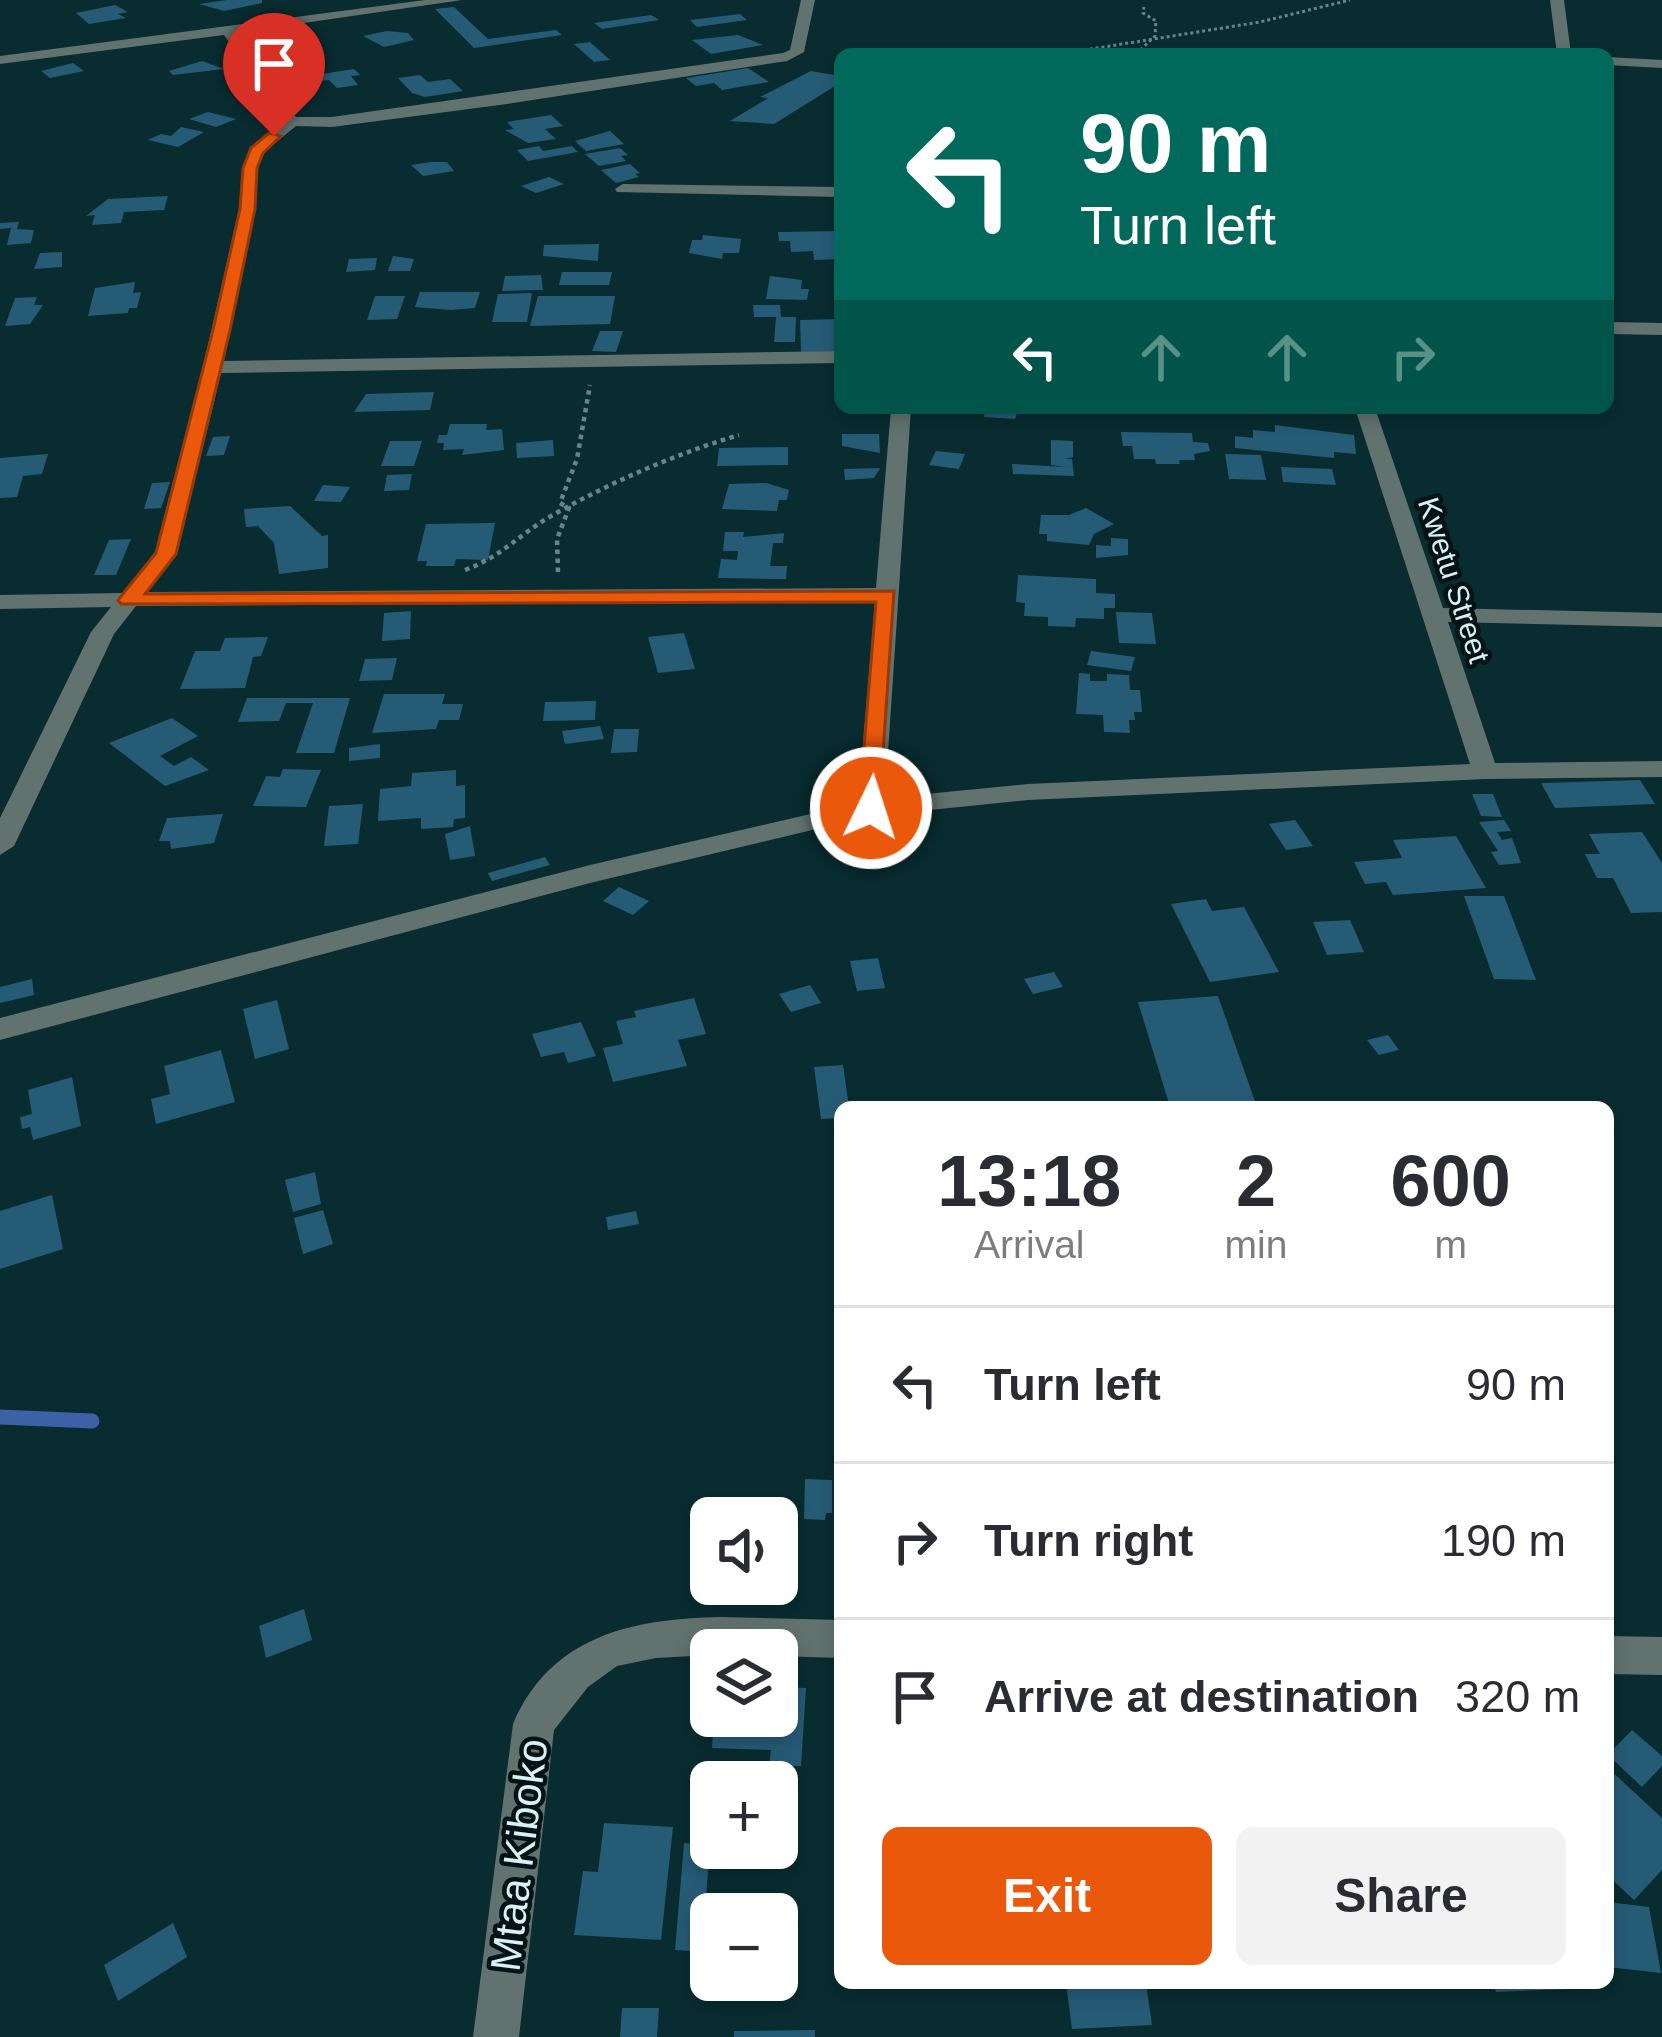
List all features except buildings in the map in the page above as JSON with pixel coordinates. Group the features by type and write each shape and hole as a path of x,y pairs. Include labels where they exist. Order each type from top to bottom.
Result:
{"street":[{"path":"0,61 455,0"},
{"path":"0,846 103,632 166,554 213,367 256,151 292,121 332,122 507,100 788,57 797,52 808,0"},
{"path":"1557,0 1563,48"},
{"path":"228,31 292,121"},
{"path":"1614,61 1662,64"},
{"path":"622,189 834,192"},
{"path":"1614,328 1662,329"},
{"path":"213,367 834,357"},
{"path":"871,808 901,414"},
{"name":"Kwetu Street","path":"1367,414 1485,771"},
{"path":"0,602 886,595"},
{"path":"1434,615 1662,620"},
{"path":"0,1029 567,880 871,808 1028,792 1485,771 1662,769"},
{"name":"Mtaa Kiboko","path":"496,2037 534,1724 562,1682 608,1650 694,1636 834,1639"},
{"path":"1614,1655 1662,1656"}],"path":[{"path":"1092,48 1260,22 1350,0"},
{"path":"1142,48 1155,36 1156,22 1143,14 1144,7"},
{"path":"568,508 560,503 577,459 596,361"},
{"path":"456,572 499,557 530,529 678,454 739,435"},
{"path":"548,595 559,584 553,558 568,508"}],"waterway":[{"path":"0,1417 92,1421"}],"route":[{"path":"274,136 256,151 250,168 248,209 166,554 129,600 886,595 871,808"}]}
